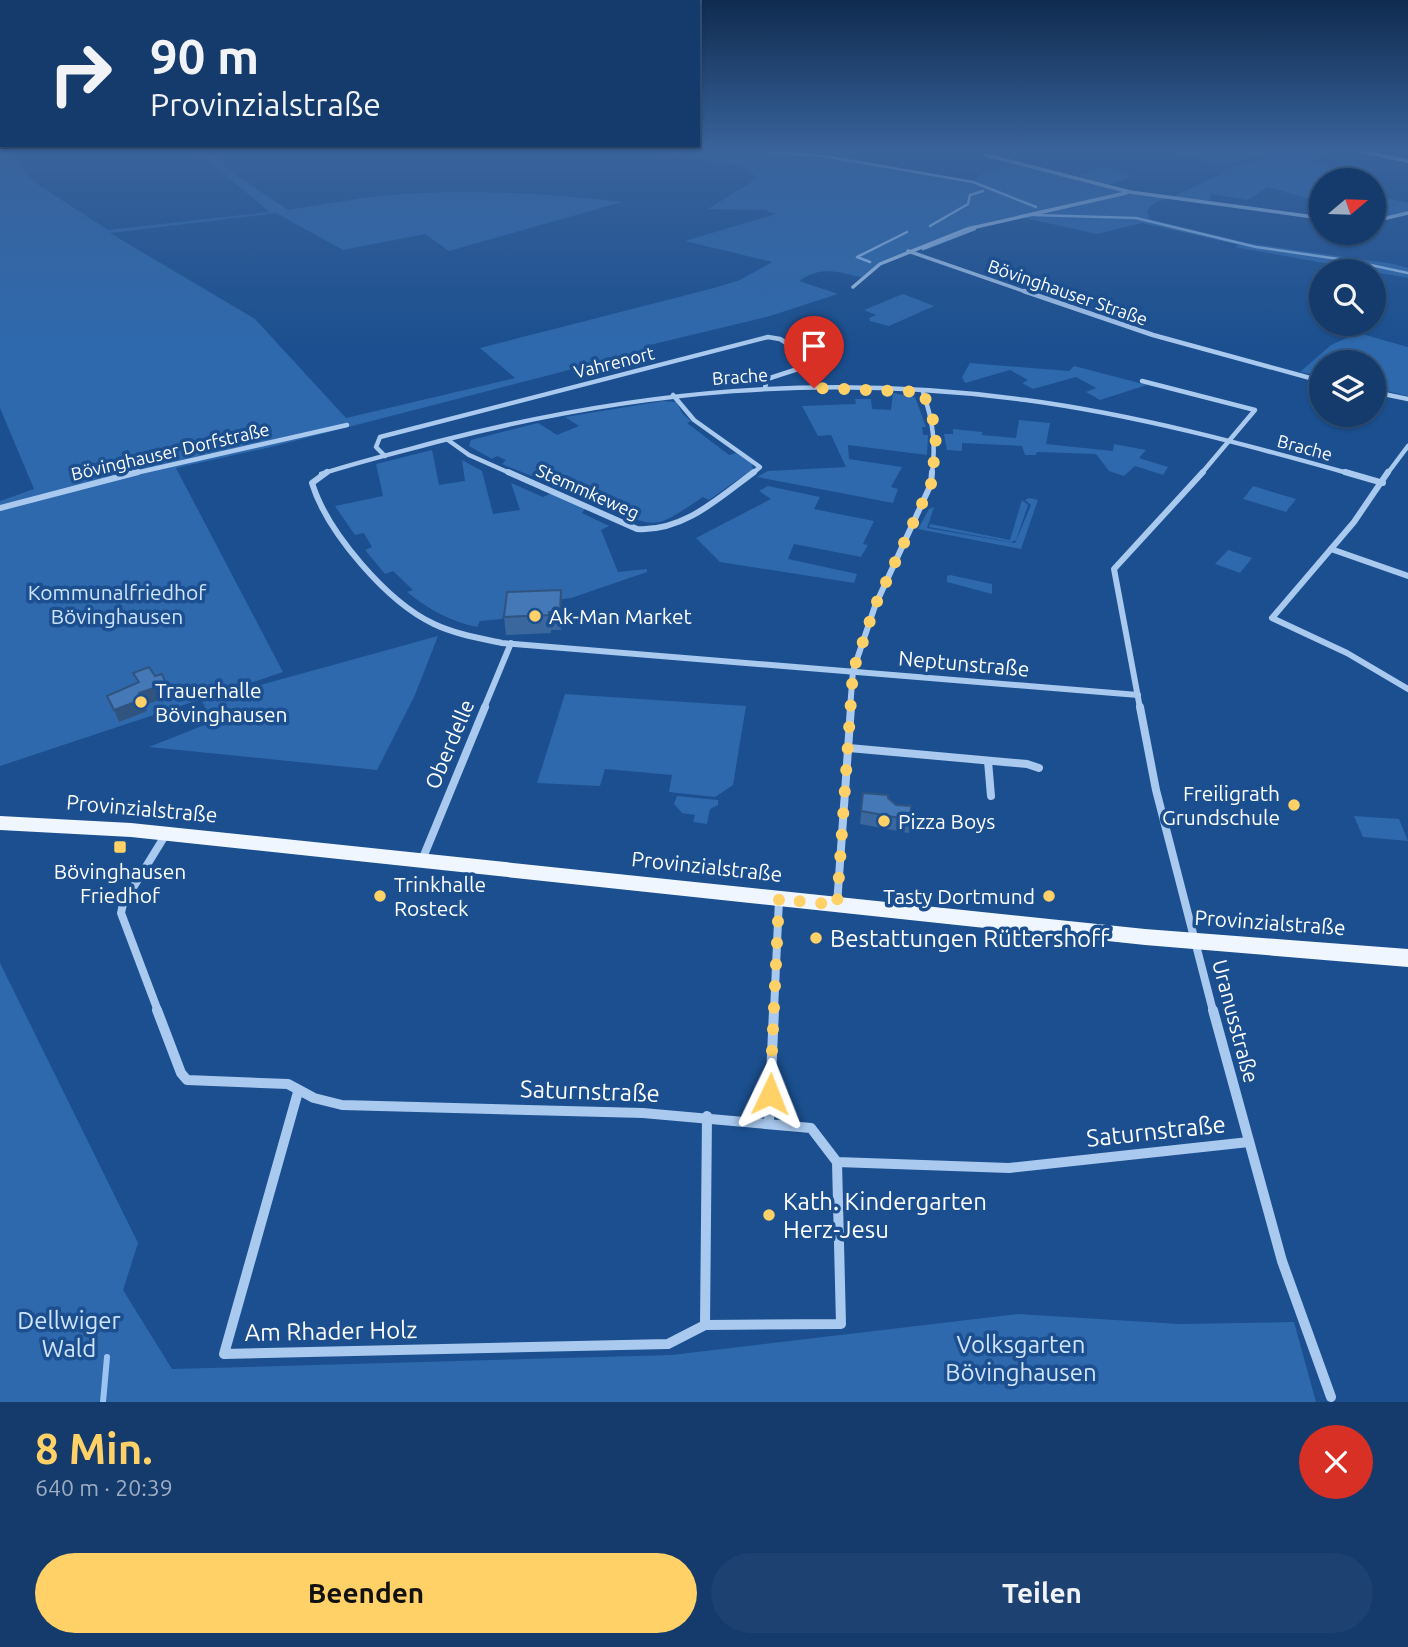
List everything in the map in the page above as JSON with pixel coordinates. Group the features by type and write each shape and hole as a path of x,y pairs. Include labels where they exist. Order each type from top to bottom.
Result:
{"main road":[{"name":"Provinzialstraße","path":"0,822 79,825 837,905 1408,958"}],"street":[{"path":"853,287 880,264 908,251 984,223 1015,216"},
{"name":"Bövinghauser Straße","path":"908,251 1153,335 1309,378"},
{"name":"Vahrenort","path":"385,456 376,447 380,437 768,337 780,339 814,362 772,376 767,379 765,388"},
{"path":"1142,381 1174,387 1255,410 1229,442"},
{"name":"Brache","path":"312,483 321,474 385,456 575,410 673,395 765,388 839,387 923,392 1073,408 1139,420 1383,483"},
{"path":"837,905 853,671 875,606 931,484 936,444 933,420 923,392"},
{"path":"1386,394 1408,399"},
{"name":"Stemmkeweg","path":"448,440 470,455 637,529 649,531 688,519 760,467 694,420 673,395"},
{"name":"Bövinghauser Dorfstraße","path":"0,508 86,484 347,425"},
{"name":"Uranusstraße","path":"1229,442 1114,569 1156,790 1194,940 1282,1261 1331,1397"},
{"path":"1408,446 1386,472 1383,483 1331,549 1297,584 1272,618 1347,653 1408,689"},
{"name":"Neptunstraße","path":"312,483 313,492 338,531 371,574 417,614 459,634 511,643 1138,695"},
{"path":"1331,549 1408,576"},
{"name":"Oberdelle","path":"422,860 511,643"},
{"path":"849,748 1027,764 1039,768"},
{"path":"988,761 991,796"},
{"name":"Saturnstraße","path":"166,834 123,904 121,913 181,1073 187,1080 194,1082 288,1084 298,1092 329,1104 363,1107 707,1116 769,1122 811,1128 837,1162 1009,1168 1249,1142"},
{"path":"769,1122 779,899"},
{"name":"Am Rhader Holz","path":"298,1092 224,1354 668,1344 705,1325 842,1324 837,1162"},
{"path":"705,1325 707,1116"}],"green space":[{"name":"Kommunalfriedhof Bövinghausen","path":"0,216 87,216 108,230 248,216 110,233 255,319 346,418 515,378 480,348 714,288 740,280 772,262 685,241 768,216 1014,216 983,223 880,264 864,278 830,271 807,276 799,281 838,294 770,316 650,345 650,349 271,447 176,468 283,672 0,766 0,501 34,489 0,408"},
{"path":"282,216 571,216 449,251 425,234 343,250"},
{"path":"1018,216 1148,216 1149,219 1248,243 1359,259 1309,260 1235,247 1239,245 1142,223 1097,234"},
{"path":"1386,263 1408,268 1408,278 1386,274"},
{"path":"903,294 934,306 889,326 870,321 869,318 876,315 864,310"},
{"path":"1351,336 1369,336 1408,347 1408,396 1386,391 1386,350 1325,350"},
{"path":"970,363 1069,371 1074,366 1147,385 1100,400 1086,392 1096,388 1076,377 1033,389 1022,383 1028,380 1010,370 965,383 962,377"},
{"path":"1309,364 1309,374 1300,372"},
{"path":"893,393 915,397 926,427 922,427 923,435 928,435 927,455 848,445 849,459 902,467 891,487 898,489 893,503 757,477 768,471 846,467 831,435 818,436 802,406 856,404 855,399 871,399 872,409 891,410"},
{"path":"663,401 676,402 691,421 687,423 729,455 736,453 752,463 753,469 709,500 703,497 663,521 654,523 634,519 602,505 606,498 587,493 582,496 502,464 506,460 497,456 492,459 469,446 471,440 538,423 557,435 579,426 565,417"},
{"path":"1019,420 1050,423 1046,444 1113,451 1114,444 1146,450 1139,458 1168,467 1163,475 1135,466 1124,476 1109,471 1096,454 1037,452 1036,455 1025,455 1022,446 962,443 962,451 947,450 944,434 953,434 953,429 1016,438"},
{"path":"432,450 439,485 465,481 462,460 482,471 493,514 520,510 511,483 543,497 552,493 586,507 582,513 609,526 601,530 618,572 647,569 647,572 571,598 506,606 502,619 480,621 477,627 457,622 432,609 407,592 413,590 393,571 385,574 365,550 372,547 364,533 355,535 335,506 383,496 376,464"},
{"path":"768,486 820,497 814,509 874,521 863,544 868,545 861,557 794,544 788,559 857,574 854,583 720,562 696,538 771,499 759,491"},
{"path":"1253,486 1296,499 1286,512 1243,499"},
{"path":"1022,500 1028,505 1016,540 1011,542 929,527 930,524 1010,540"},
{"path":"1025,500 1038,500 1021,549 918,529 929,509 934,507 927,528 1015,543 1031,505"},
{"path":"1228,550 1252,558 1240,573 1215,564"},
{"path":"947,576 992,584 992,594 947,582"},
{"path":"438,636 415,695 377,770 149,747 212,722 202,701"},
{"path":"565,694 746,706 733,785 715,797 669,792 672,775 605,769 600,786 537,783"},
{"path":"677,796 718,800 718,805 710,809 707,824 693,822 695,815 682,813 674,804"},
{"path":"1354,816 1399,819 1408,841 1363,837"},
{"name":"Dellwiger Wald","path":"0,963 138,1243 123,1290 172,1369 672,1355 1018,1314 1180,1324 1294,1322 1316,1402 0,1402"}],"building":[{"path":"561,590 560,612 504,617 507,592"},
{"path":"149,667 155,676 162,674 166,684 139,693 143,699 114,710 107,696 139,682 133,673"},
{"path":"863,793 888,795 896,805 911,806 911,820 861,811"}],"waterway":[{"path":"930,226 947,216"},
{"path":"1083,216 1136,218 1256,247 1352,261 1408,273"},
{"path":"923,249 975,229"},
{"path":"870,262 857,257 907,232"},
{"path":"103,1402 107,1357"}],"place":[{"name":"Ak-Man Market","path":"535,616"},
{"name":"Trauerhalle Bövinghausen","path":"141,702"},
{"name":"Freiligrath Grundschule","path":"1294,805"},
{"name":"Pizza Boys","path":"884,821"},
{"name":"Bövinghausen Friedhof","path":"120,847"},
{"name":"Trinkhalle Rosteck","path":"380,896"},
{"name":"Tasty Dortmund","path":"1049,896"},
{"name":"Bestattungen Rüttershoff","path":"816,938"},
{"name":"Kath. Kindergarten Herz-Jesu","path":"769,1215"}],"route":[{"path":"770,1094 779,899 837,905 853,671 875,606 931,484 936,458 933,420 923,392 814,388"}],"park label":[{"name":"Volksgarten Bövinghausen","path":"1021,1358"}]}
